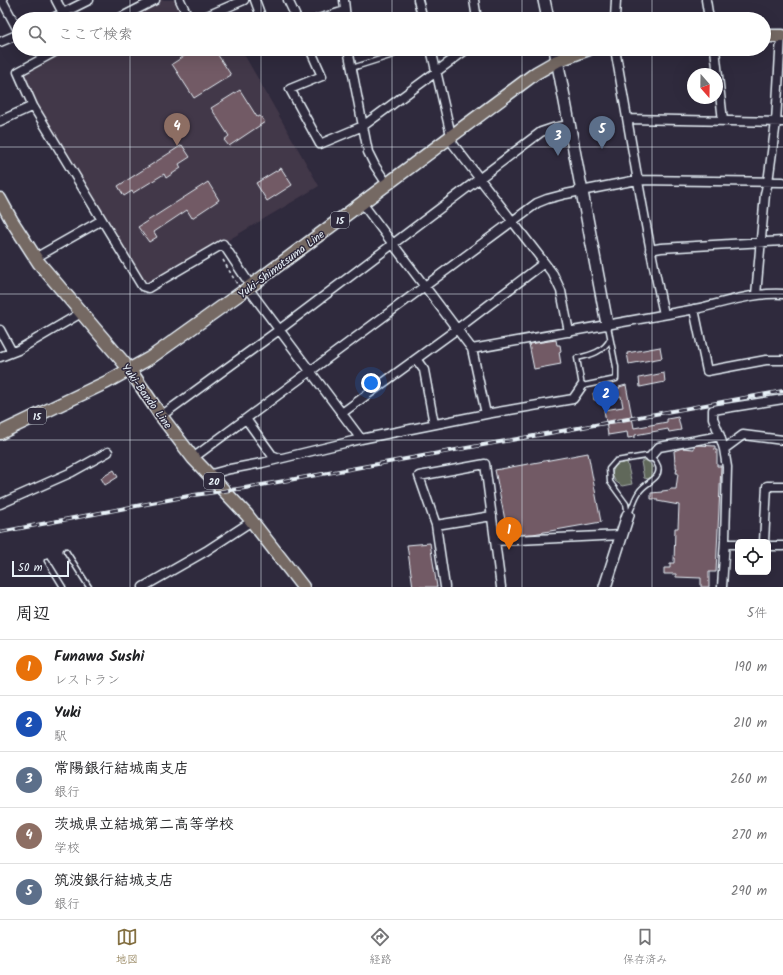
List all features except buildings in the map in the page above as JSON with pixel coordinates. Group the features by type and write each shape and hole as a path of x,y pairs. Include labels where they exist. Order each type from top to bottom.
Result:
{"main road":[{"path":"771,36 782,36"},
{"name":"Yuki-Shimotsuma Line","path":"0,433 130,370 150,358 362,203 536,73 555,56"},
{"name":"Yuki-Bando Line","path":"0,199 35,258 130,370 161,416 193,458 252,521 303,587"}],"street":[{"path":"2,0 12,19"},
{"path":"56,0 63,12"},
{"path":"71,12 89,0"},
{"path":"132,12 155,0"},
{"path":"180,0 186,12"},
{"path":"214,12 233,2 244,0"},
{"path":"255,0 259,12"},
{"path":"288,0 294,12"},
{"path":"344,0 345,12"},
{"path":"418,0 421,12"},
{"path":"474,0 476,12"},
{"path":"544,0 547,12"},
{"path":"615,12 616,0"},
{"path":"706,0 708,12"},
{"path":"0,42 12,36"},
{"path":"756,295 765,194 779,122 782,36"},
{"path":"47,56 18,72 33,106 142,286 148,288 223,244 246,289 279,330 361,439"},
{"path":"313,56 322,76 290,89 320,144 363,126 458,56"},
{"path":"349,56 368,152 387,184"},
{"path":"433,56 453,144 553,274 561,291 569,332"},
{"path":"556,56 581,191 608,324"},
{"path":"616,56 637,180 664,314"},
{"path":"716,56 723,121"},
{"path":"0,121 33,106"},
{"path":"628,119 779,122"},
{"path":"161,416 279,330 541,132 569,125"},
{"path":"193,458 425,287 512,220 537,203 547,199 581,191 637,180 783,182"},
{"path":"362,203 472,349 486,414"},
{"path":"35,258 102,220"},
{"path":"650,250 661,248 783,241"},
{"path":"342,413 457,330 544,263"},
{"path":"472,349 694,309 756,295 772,293 783,294"},
{"path":"694,309 707,371 766,360 783,360"},
{"path":"0,357 12,352 81,313"},
{"path":"0,330 12,352"},
{"path":"416,359 424,370 434,424"},
{"path":"208,475 361,439 486,414 573,399 582,386"},
{"path":"722,587 725,544 727,467 724,449 713,418 713,410 783,399"},
{"path":"246,419 272,456 279,458"},
{"path":"724,449 744,435 783,440"},
{"path":"650,457 659,447 720,436"},
{"path":"0,504 72,472 108,452"},
{"path":"445,587 436,525 419,476 485,464 501,587"},
{"path":"764,539 767,486 783,486"},
{"path":"605,587 628,514"},
{"path":"436,525 492,516"},
{"path":"143,587 206,552 252,521"},
{"path":"495,541 622,535"},
{"path":"725,544 735,544"},
{"path":"771,546 783,546"}],"lane":[{"path":"352,68 390,56"},
{"path":"608,324 616,367 616,380 582,386 577,358 601,350 610,339"},
{"path":"646,456 650,457 657,464 658,472 655,478 641,488 637,494 632,509 628,514 626,504 610,482 609,469 616,461 646,456"},
{"path":"66,551 89,587"},
{"path":"47,561 63,587"}],"path":[{"path":"223,260 246,289"}],"shaded area":[{"path":"155,0 180,0 186,12 132,12"},
{"path":"49,56 245,56 319,186 148,288 102,220 18,72"}],"green space":[{"path":"645,460 653,468 649,479 644,478 641,462"},
{"path":"627,462 632,484 622,486 615,481 612,474 617,465"}],"railway":[{"path":"0,532 194,495 245,488 783,391"}],"place":[{"name":"茨城県立結城第二高等学校","path":"177,146"},
{"name":"筑波銀行結城支店","path":"602,149"},
{"name":"常陽銀行結城南支店","path":"558,156"},
{"name":"Yuki","path":"606,414"},
{"name":"Funawa Sushi","path":"509,550"}]}
